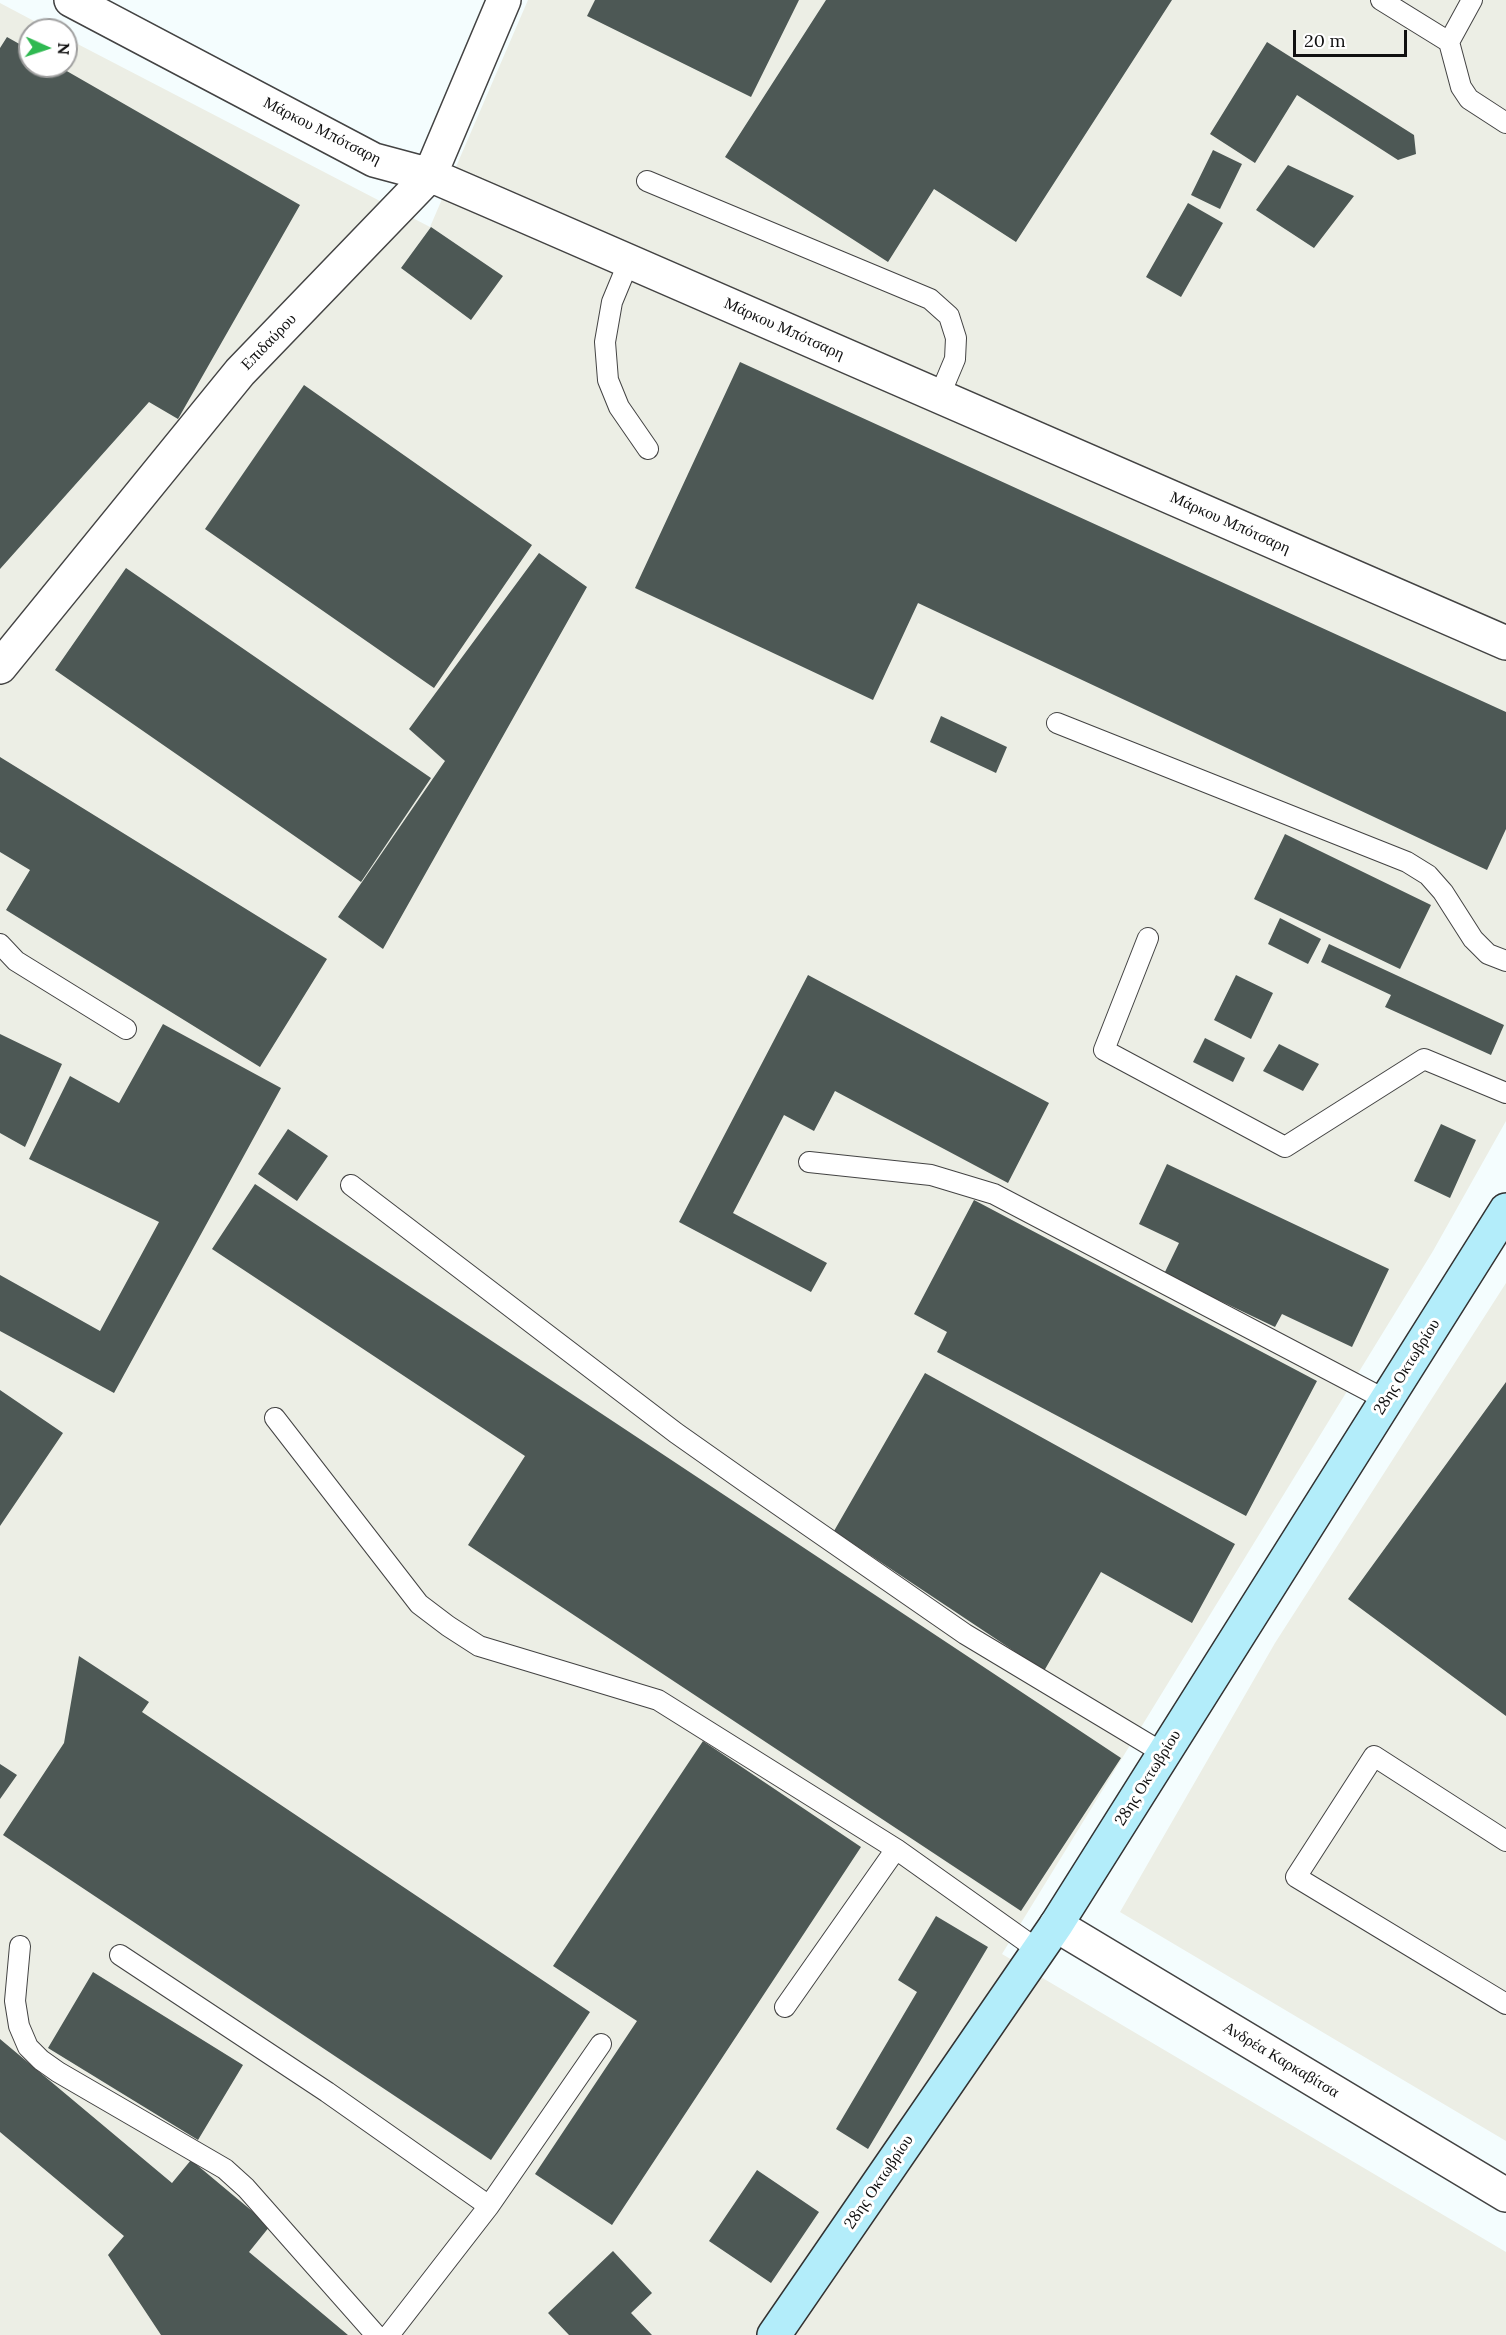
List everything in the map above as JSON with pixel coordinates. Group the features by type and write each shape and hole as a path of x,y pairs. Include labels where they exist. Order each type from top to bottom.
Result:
{"street":[{"name":"Μάρκου Μπότσαρη","path":"71,0 374,160 430,175 1506,643"},
{"name":"Επιδαύρου","path":"0,667 240,372 430,175 504,0"},
{"name":"28ης Οκτωβρίου","path":"774,2335 1047,1937 1506,1210"},
{"name":"Ανδρέα Καρκαβίτσα","path":"1047,1937 1506,2196"}],"lane":[{"path":"1381,0 1449,42 1461,87 1469,99 1506,123"},
{"path":"1449,42 1472,0"},
{"path":"647,181 930,299 949,316 956,338 955,359 939,397"},
{"path":"629,261 612,302 605,342 608,380 619,407 648,449"},
{"path":"1057,723 1407,862 1428,875 1443,892 1473,939 1488,954 1506,961"},
{"path":"1149,938 1104,1050 1285,1147 1424,1059 1506,1093"},
{"path":"0,944 16,962 126,1029"},
{"path":"809,1162 931,1175 993,1194 1386,1400"},
{"path":"351,1185 676,1433 747,1483 965,1634 1163,1753"},
{"path":"275,1418 419,1604 448,1626 479,1646 658,1700 896,1850 1047,1937"},
{"path":"1506,1841 1374,1756 1296,1877 1506,2004"},
{"path":"785,2007 896,1850"},
{"path":"20,1946 15,2001 19,2026 28,2047 41,2060 68,2078 225,2169 246,2188 375,2335"},
{"path":"120,1955 327,2092 489,2206"},
{"path":"389,2335 489,2206 602,2044"}],"shaded area":[{"path":"528,0 1506,0 1506,1121 1433,1251 1002,1954 1506,2252 1506,2335 0,2335 0,3 28,18 18,18 18,78 78,78 78,44 430,227"},
{"path":"1506,1283 1506,2141 1120,1912 1275,1643"}],"building":[{"path":"595,0 799,0 751,97 587,16"},
{"path":"826,0 1172,0 1016,242 934,189 888,262 725,157"},
{"path":"7,37 18,43 18,78 78,77 300,205 178,419 149,402 0,569 0,48"},
{"path":"1267,42 1414,135 1416,154 1398,160 1297,95 1255,163 1210,134"},
{"path":"1213,150 1242,164 1220,209 1191,195"},
{"path":"1288,165 1354,196 1314,248 1256,210"},
{"path":"1188,203 1223,223 1181,297 1146,277"},
{"path":"431,227 503,276 471,320 401,268"},
{"path":"740,362 1506,712 1506,829 1487,870 918,603 873,700 635,588"},
{"path":"304,385 532,545 434,688 205,529"},
{"path":"539,553 587,587 383,949 338,917 445,761 409,729"},
{"path":"126,568 431,778 361,882 55,670"},
{"path":"941,716 1007,747 996,773 930,742"},
{"path":"0,757 327,959 260,1067 6,910 30,870 0,852"},
{"path":"1285,834 1431,905 1400,969 1254,899"},
{"path":"1280,918 1321,939 1308,964 1268,944"},
{"path":"1329,944 1504,1025 1491,1055 1385,1007 1391,995 1321,962"},
{"path":"808,975 1049,1103 1008,1183 835,1091 814,1131 784,1115 733,1213 827,1263 811,1292 679,1222"},
{"path":"1236,975 1273,993 1251,1039 1214,1020"},
{"path":"163,1024 281,1088 114,1393 0,1331 0,1275 100,1331 159,1222 29,1159 70,1076 119,1103"},
{"path":"0,1034 62,1064 25,1147 0,1133"},
{"path":"1205,1038 1245,1058 1233,1082 1193,1062"},
{"path":"1279,1044 1319,1064 1303,1091 1263,1071"},
{"path":"1441,1124 1476,1140 1450,1198 1414,1181"},
{"path":"288,1129 328,1156 297,1201 258,1174"},
{"path":"1167,1164 1389,1269 1352,1347 1282,1314 1275,1327 1164,1274 1179,1243 1139,1224"},
{"path":"255,1184 1121,1758 1021,1911 468,1545 525,1456 212,1249"},
{"path":"974,1200 1317,1381 1246,1516 937,1352 947,1332 914,1314"},
{"path":"925,1373 1235,1544 1192,1623 1101,1572 1044,1671 834,1531"},
{"path":"1506,1382 1506,1716 1348,1599"},
{"path":"0,1390 63,1433 0,1526"},
{"path":"79,1656 149,1702 142,1712 590,2012 491,2160 3,1835 64,1743"},
{"path":"703,1741 861,1847 612,2225 535,2174 637,2021 553,1966"},
{"path":"0,1764 17,1775 0,1799"},
{"path":"936,1916 988,1947 868,2149 836,2129 917,1992 898,1980"},
{"path":"93,1972 243,2065 198,2140 48,2048"},
{"path":"0,2039 172,2183 191,2160 270,2226 249,2252 348,2335 161,2335 108,2255 124,2236 0,2132"},
{"path":"757,2170 819,2212 771,2283 709,2241"},
{"path":"613,2251 652,2293 631,2313 652,2335 569,2335 548,2313"}]}
